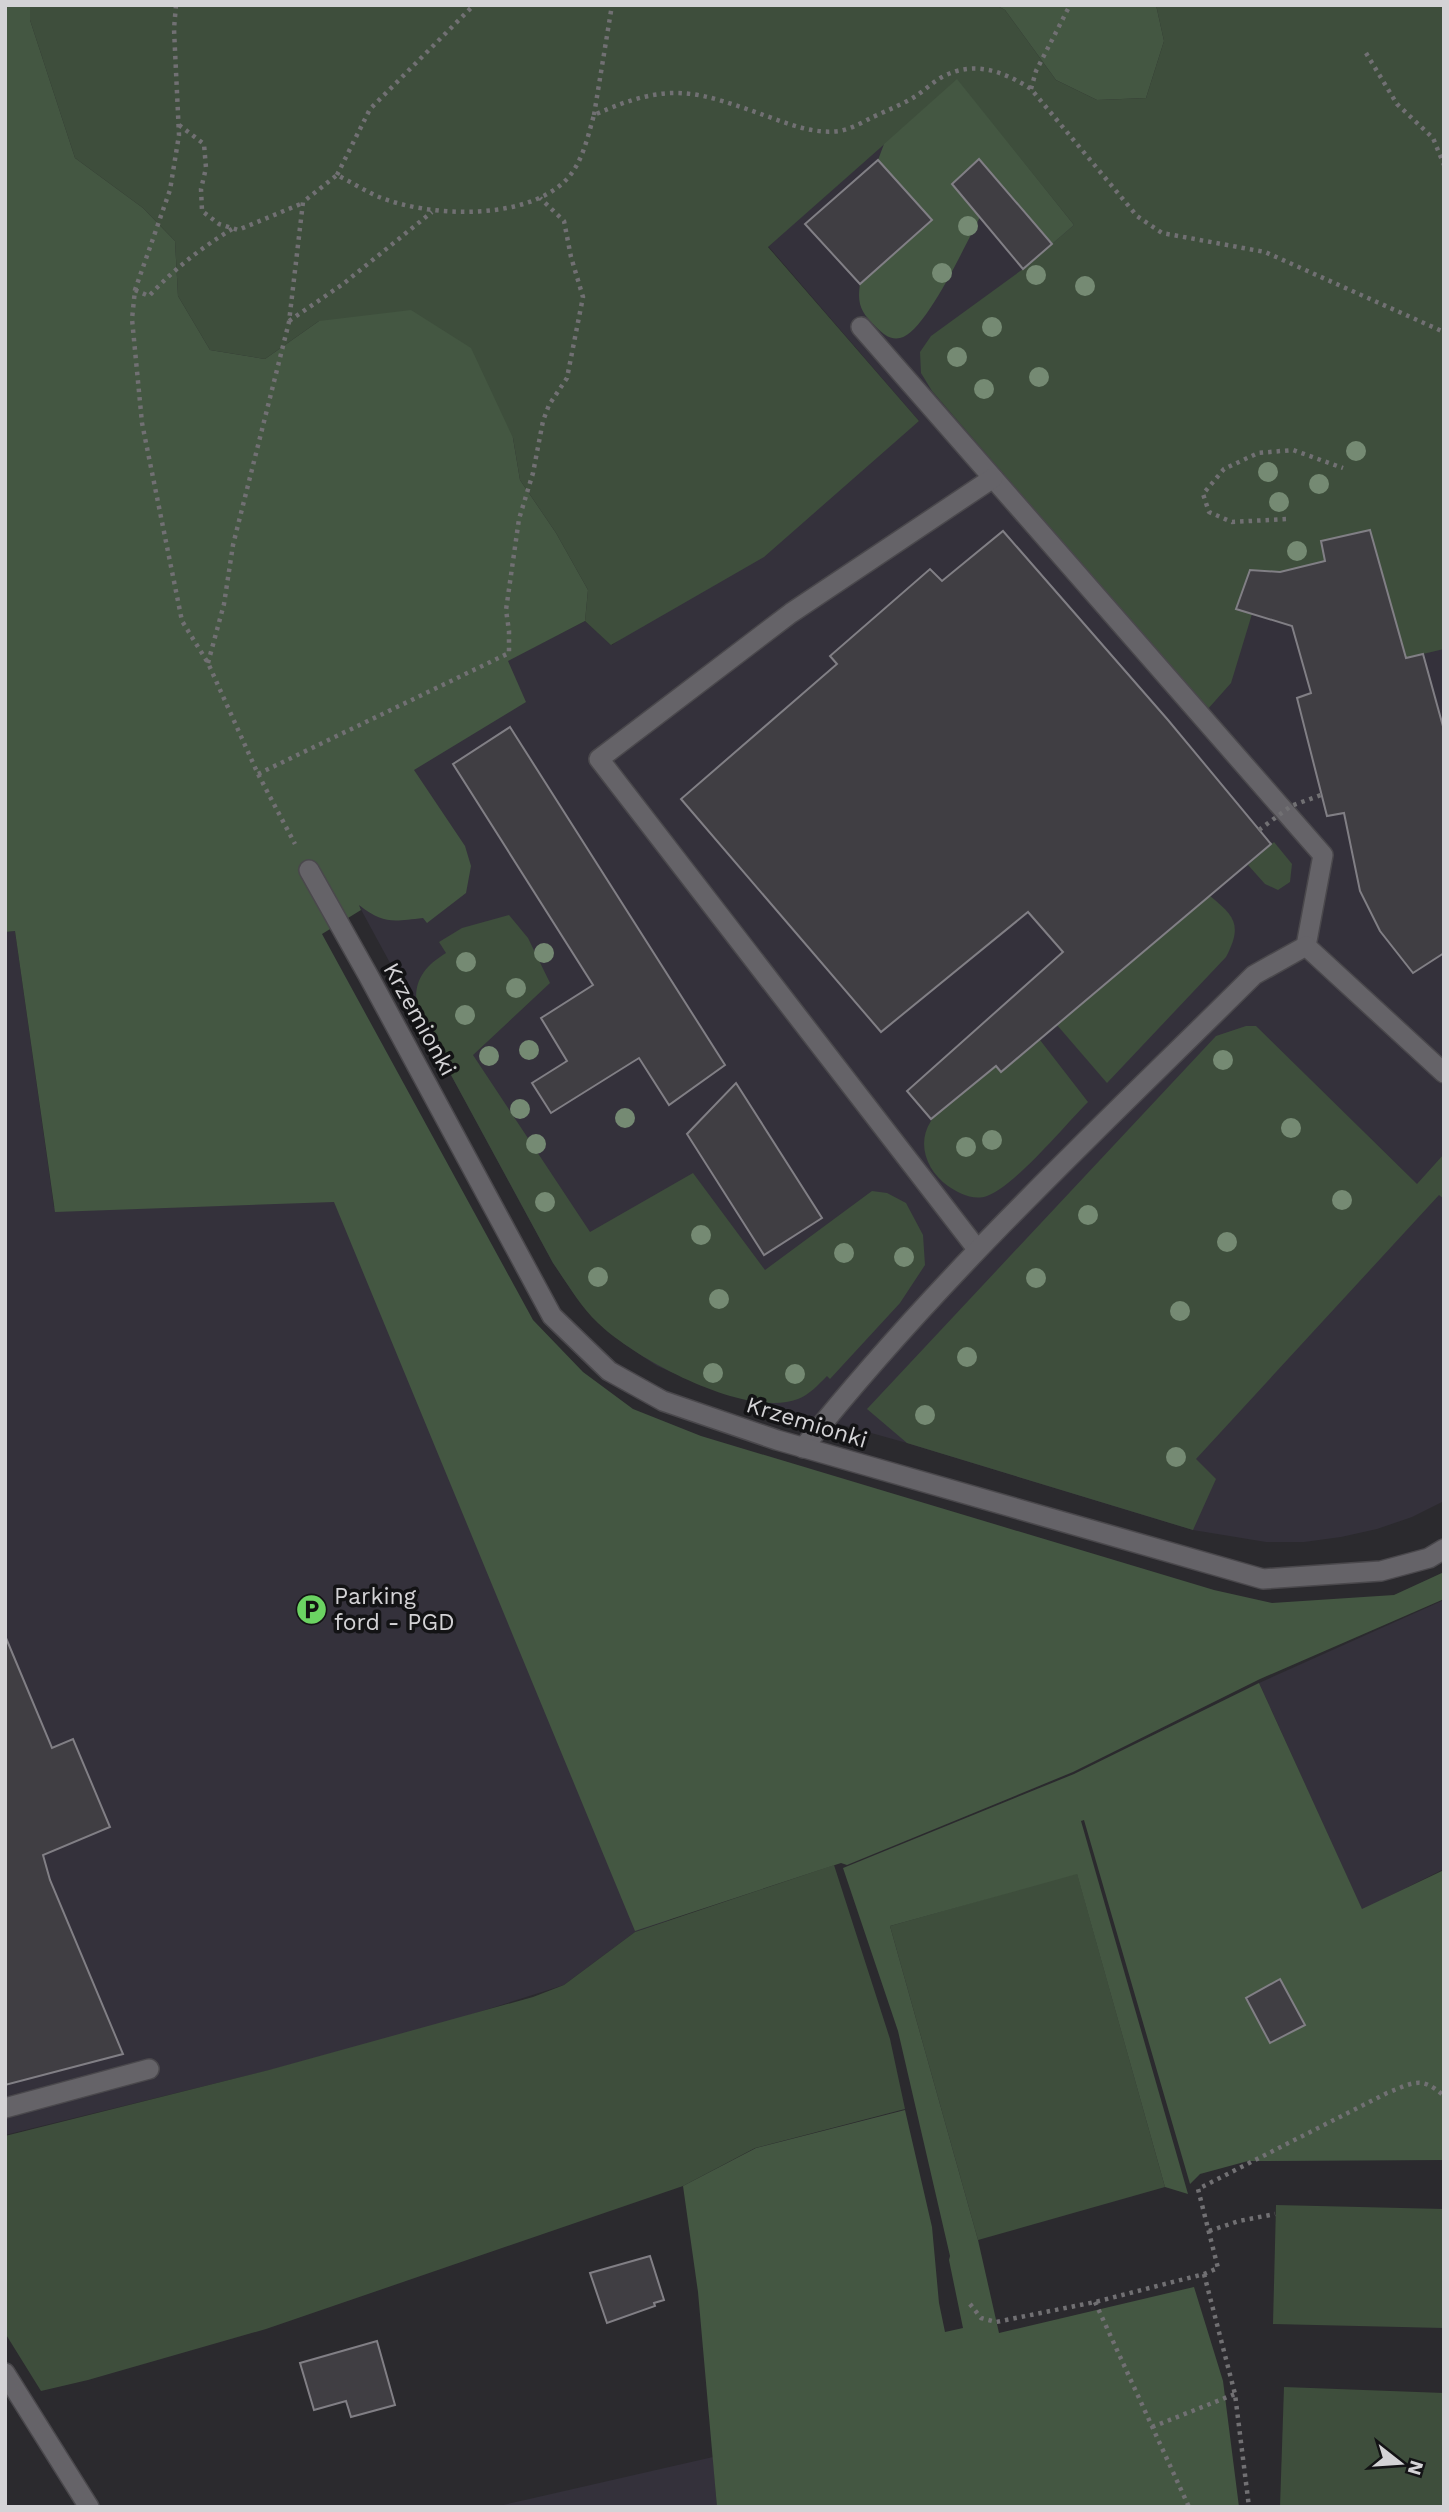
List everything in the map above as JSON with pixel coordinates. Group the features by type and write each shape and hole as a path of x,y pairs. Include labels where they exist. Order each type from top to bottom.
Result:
{"street":[{"path":"860,327 1323,855 1306,946"},
{"path":"977,1249 599,759 791,613 993,478"},
{"name":"Krzemionki","path":"309,870 369,975 552,1316 609,1371 663,1401 803,1448 1263,1579 1381,1571 1429,1558 1444,1549"},
{"path":"1306,946 1444,1073"},
{"path":"803,1448 847,1393 977,1249 1254,975 1306,946"},
{"path":"5,2108 149,2069"},
{"path":"5,2374 89,2507"}],"path":[{"path":"176,5 174,29 179,135 170,190 135,290 132,319 142,423 182,621 208,663 258,774 309,870"},
{"path":"179,125 204,144 206,168 201,189 202,211 219,224 239,230 303,202 337,175 370,109 474,5"},
{"path":"337,175 380,197 433,211 503,209 540,198 564,182 581,158 594,115 612,5"},
{"path":"1031,89 1036,71 1070,5"},
{"path":"1366,53 1397,104 1433,138 1444,165"},
{"path":"594,115 626,101 660,93 688,92 706,95 812,131 840,131 915,97 941,78 962,69 990,68 1031,89 1137,216 1163,233 1265,252 1444,332"},
{"path":"258,774 509,653 506,610 519,519 533,473 543,421 549,405 567,378 583,297 570,257 564,221 540,198"},
{"path":"208,663 224,604 233,545 289,321 303,202"},
{"path":"289,321 343,284 433,211"},
{"path":"135,290 149,296 176,268 203,246 233,229"},
{"path":"1286,519 1232,522 1209,512 1203,494 1224,469 1258,453 1293,450 1343,468"},
{"path":"1259,830 1291,806 1321,795"},
{"path":"970,2304 981,2318 996,2322 1095,2302 1218,2268 1198,2189 1413,2082 1431,2085 1444,2096"},
{"path":"1209,2231 1239,2221 1275,2214"},
{"path":"1204,2274 1235,2394 1249,2507"},
{"path":"1095,2302 1189,2507"},
{"path":"1152,2427 1235,2394"}],"shaded area":[{"path":"957,79 1121,284 1444,443 1444,1501 1412,1517 1377,1529 1304,1542 1266,1542 1193,1530 907,1443 707,1387 657,1366 627,1346 598,1323 553,1263 358,904 278,777 585,621 612,645 919,421 768,246"},
{"name":"Parking ford - PGD","path":"15,931 54,1207 360,1175 430,1327 670,1920 635,1932 564,1985 454,2020 278,2068 5,2135 5,932"},
{"path":"1444,1600 1444,1869 1362,1910 1259,1683"},
{"path":"713,2457 717,2507 494,2507 525,2500"}],"green space":[{"path":"5,5 30,5 30,20 75,158 143,208 175,241 178,296 210,350 265,359 319,321 411,310 471,348 513,438 520,480 556,533 588,590 585,621 508,661 526,702 414,770 465,846 471,866 466,893 427,923 423,918 383,919 359,905 361,910 322,934 533,1320 583,1372 633,1409 701,1436 1214,1590 1272,1603 1394,1595 1444,1572 1444,1599 1260,1679 1073,1772 847,1865 841,1863 635,1931 334,1202 55,1212 15,931 5,932"},
{"path":"30,5 996,5 1005,10 1056,80 1097,100 1146,98 1164,41 1156,5 1444,5 1444,649 1406,658 1321,541 1325,561 1280,572 1250,571 1236,608 1252,614 1231,683 1207,710 932,391 921,373 920,352 931,336 1023,269 1074,225 957,80 768,247 919,421 764,557 611,645 585,621 588,590 556,533 520,480 513,438 319,321 265,359 210,350 178,296 175,241 143,208 75,158 30,20"},
{"path":"996,5 1156,5 1164,41 1146,98 1097,100 1056,80 1005,10"},
{"path":"957,79 1074,225 1052,244 979,159 952,184 980,217 945,285 921,321 910,333 893,338 881,332 864,312 859,297 860,284 932,220 878,160 884,144"},
{"path":"1274,842 1292,864 1290,882 1278,890 1265,884 1248,865"},
{"path":"1210,896 1226,910 1234,923 1234,937 1226,957 1107,1083 1057,1025"},
{"path":"509,915 528,938 550,983 473,1055 590,1232 693,1173 765,1270 872,1191 887,1193 906,1203 923,1235 925,1265 900,1303 830,1379 827,1376 806,1395 776,1403 750,1401 692,1382 664,1368 638,1353 598,1323 553,1263 419,1016 417,1005 420,979 430,965 446,953 439,942 462,928"},
{"path":"1246,1026 1256,1026 1417,1184 1444,1154 1444,1199 1439,1195 1196,1459 1216,1479 1193,1530 907,1443 867,1409 1216,1036"},
{"path":"1040,1040 1088,1102 1025,1168 998,1190 976,1198 956,1191 941,1180 929,1165 924,1139 931,1121 951,1101 996,1066 1002,1072"},
{"path":"1259,1683 1362,1909 1444,1870 1444,2160 1248,2161 1200,2174 1190,2184 1084,1820 1081,1821 1188,2194 1165,2187 1077,1874 890,1926 978,2240 999,2333 1194,2287 1223,2381 1239,2507 717,2507 698,2292 683,2186 756,2148 905,2110 932,2227 939,2303 945,2332 963,2328 950,2256 898,2031 843,1868 1074,1774"},
{"path":"834,1865 890,2039 905,2109 755,2148 683,2186 266,2329 88,2380 41,2391 5,2333 5,2136 269,2070 533,1997 564,1985 635,1932"},
{"path":"1077,1873 1165,2187 978,2240 890,1926"},
{"path":"1276,2205 1444,2209 1444,2328 1273,2324"},
{"path":"1284,2387 1444,2393 1444,2507 1280,2507"}],"building":[{"path":"979,159 1052,244 1023,269 952,184"},
{"path":"878,160 932,220 860,284 805,224"},
{"path":"1370,530 1406,658 1423,654 1444,730 1444,953 1413,973 1380,931 1360,891 1344,813 1327,816 1297,698 1311,693 1292,626 1236,609 1250,570 1280,572 1325,561 1321,541"},
{"path":"1003,531 1168,720 1271,844 1001,1072 996,1066 931,1119 907,1091 1063,952 1028,912 881,1032 681,799 837,664 830,656 930,569 942,581"},
{"path":"510,727 725,1065 669,1105 639,1058 551,1113 532,1083 567,1061 541,1018 593,985 453,764"},
{"path":"736,1083 822,1218 764,1255 687,1134"},
{"path":"6,1638 52,1748 73,1739 110,1827 43,1855 50,1880 123,2054 5,2085"},
{"path":"1280,1979 1305,2025 1270,2043 1246,1998"},
{"path":"650,2256 664,2300 654,2303 655,2306 607,2323 590,2273"},
{"path":"377,2341 395,2405 351,2417 346,2401 314,2410 300,2363"}],"place":[{"name":"Parking ford - PGD","path":"311,1609"}]}
